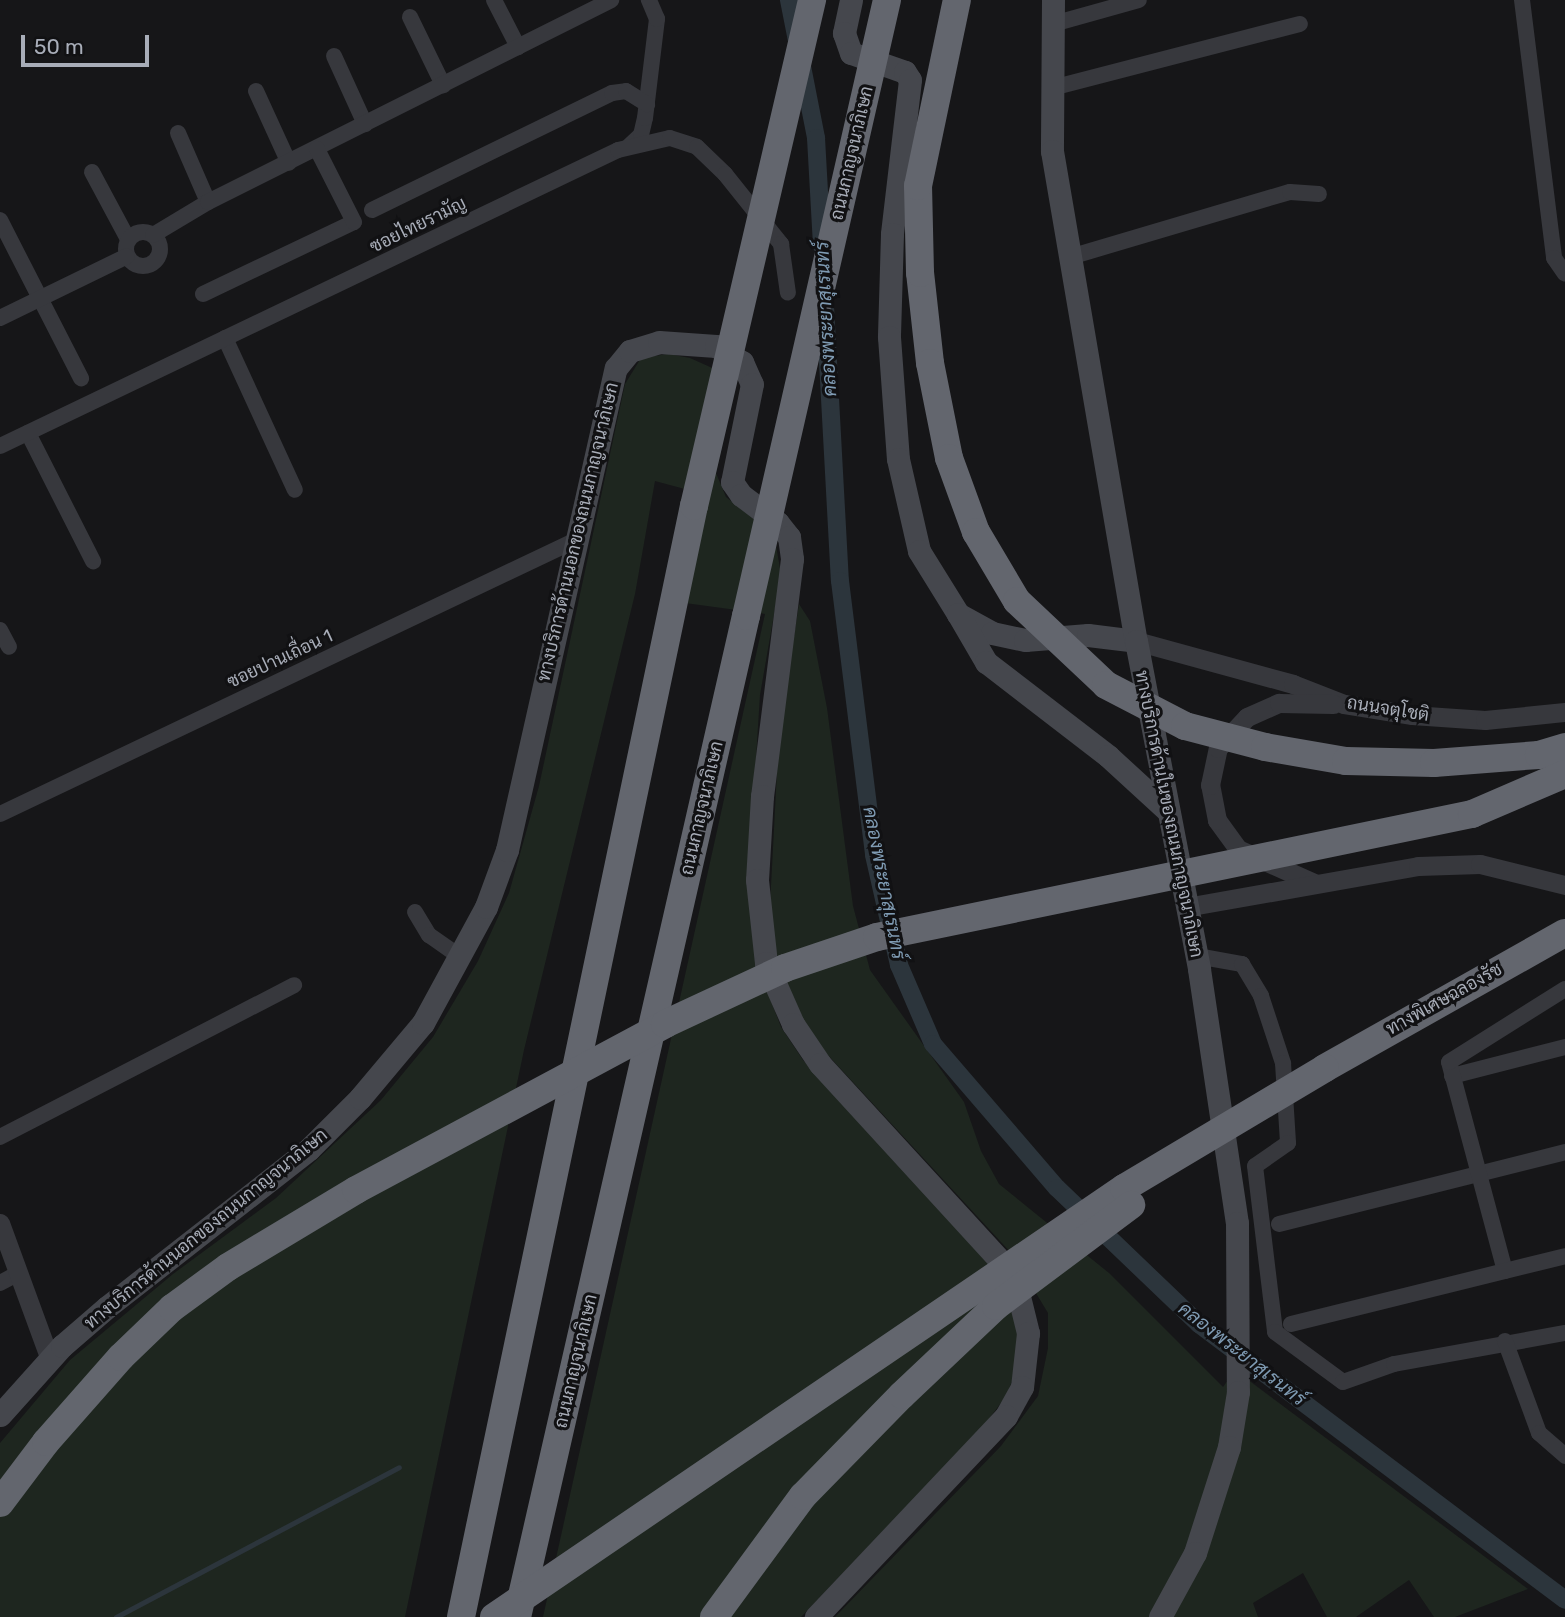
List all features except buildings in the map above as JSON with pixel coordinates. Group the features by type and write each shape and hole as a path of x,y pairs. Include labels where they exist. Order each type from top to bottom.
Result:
{"highway":[{"path":"461,1617 694,506 812,0"},
{"name":"ถนนกาญจนาภิเษก","path":"517,1617 887,0"},
{"path":"957,0 918,186 920,273 930,363 949,458 976,533 1017,601 1106,685 1185,726 1265,747 1346,761 1434,763 1539,755 1565,747"},
{"path":"0,1503 46,1442 121,1357 172,1308 228,1267 356,1190 665,1024 785,968 877,937 1472,814 1565,774"},
{"name":"ทางพิเศษฉลองรัช","path":"1325,1068 1565,933"},
{"path":"494,1617 1135,1180 1325,1068"},
{"path":"714,1617 803,1496 996,1306 1325,1068"}],"main road":[{"path":"852,0 844,33 851,53 905,72 909,80 892,234 889,324 898,459 919,551 986,662 1108,756 1168,811"},
{"name":"ทางบริการด้านในของถนนกาญจนาภิเษก","path":"1053,0 1052,151 1136,641 1198,962 1237,1223 1238,1392 1212,1510 1195,1553 1160,1617"},
{"name":"ทางบริการด้านนอกของถนนกาญจนาภิเษก","path":"0,1415 50,1360 107,1307 309,1149 360,1098 423,1023 486,907 507,850 616,368 630,351 659,342 697,342 716,346 742,362 752,384 732,482 741,495 778,523 789,537 792,559 762,796 757,880 766,963 793,1024 820,1064 976,1230 1014,1276 1024,1305 1028,1362 1022,1387 1006,1416 816,1617"},
{"path":"958,614 992,633 1025,640 1088,635 1136,641"}],"street":[{"path":"494,0 518,47"},
{"path":"128,239 136,232 153,234 208,202 518,47 594,4 611,0"},
{"path":"627,148 641,135 646,104 657,19 649,0"},
{"path":"1053,24 1139,0"},
{"path":"1522,0 1554,258 1565,274"},
{"path":"410,17 443,85"},
{"path":"1052,88 1300,24"},
{"path":"334,56 365,124"},
{"path":"256,91 289,163"},
{"path":"372,210 612,93 626,91 646,104"},
{"path":"178,133 208,202"},
{"name":"ซอยไทยรามัญ","path":"0,446 627,148 670,138 697,147 725,174 781,244 788,293"},
{"path":"203,294 354,222 317,149"},
{"path":"92,172 128,239 127,256"},
{"path":"1070,257 1290,192 1319,194"},
{"path":"0,220 81,378"},
{"path":"127,256 140,266 156,260 160,244 153,234"},
{"path":"0,318 127,256"},
{"path":"225,338 295,490"},
{"path":"28,433 93,561"},
{"name":"ซอยปานเถื่อน 1","path":"0,814 576,540"},
{"path":"0,629 9,647"},
{"name":"ถนนจตุโชติ","path":"1136,641 1259,673 1344,704 1412,715 1485,720 1565,712"},
{"path":"1314,883 1238,849 1217,820 1210,785 1218,748 1247,717 1279,704 1344,704"},
{"path":"1186,907 1418,866 1480,864 1565,885"},
{"path":"415,912 429,935 461,957"},
{"path":"1198,962 1242,964 1261,996 1283,1063 1288,1143 1255,1166 1275,1332 1343,1382 1394,1364 1505,1341 1565,1333"},
{"path":"0,1137 293,985"},
{"path":"1505,1271 1448,1062 1565,989"},
{"path":"1452,1076 1565,1047"},
{"path":"1279,1224 1565,1152"},
{"path":"0,1223 50,1360"},
{"path":"1291,1324 1565,1256"},
{"path":"0,1283 19,1273"},
{"path":"1505,1341 1539,1433 1565,1456"}],"shaded area":[{"path":"668,354 690,358 737,379 716,473 726,497 774,534 781,574 760,695 748,886 766,988 781,1027 803,1060 989,1261 1018,1314 1017,1370 1006,1396 986,1423 801,1617 543,1617 765,614 685,603 707,495 655,481 635,594 524,1050 405,1617 0,1617 0,1443 70,1360 173,1274 276,1198 381,1100 433,1037 478,961 509,893 539,786 625,384 641,358"},
{"path":"799,604 810,621 827,708 853,906 870,970 964,1102 981,1151 999,1184 1109,1273 1223,1387 1235,1370 1528,1589 1455,1617 1434,1617 1409,1580 1356,1617 1327,1617 1303,1573 1253,1603 1258,1617 835,1617 1001,1446 1038,1396 1048,1348 1048,1313 1013,1255 813,1039 791,1004 775,951 770,905 779,733"}],"waterway":[{"name":"คลองพระยาสุเรนทร์","path":"789,0 816,138 822,246"},
{"name":"คลองพระยาสุเรนทร์","path":"825,306 840,581 874,855 899,965 933,1044 1057,1188 1199,1324 1565,1600"},
{"path":"116,1617 399,1467"}]}
